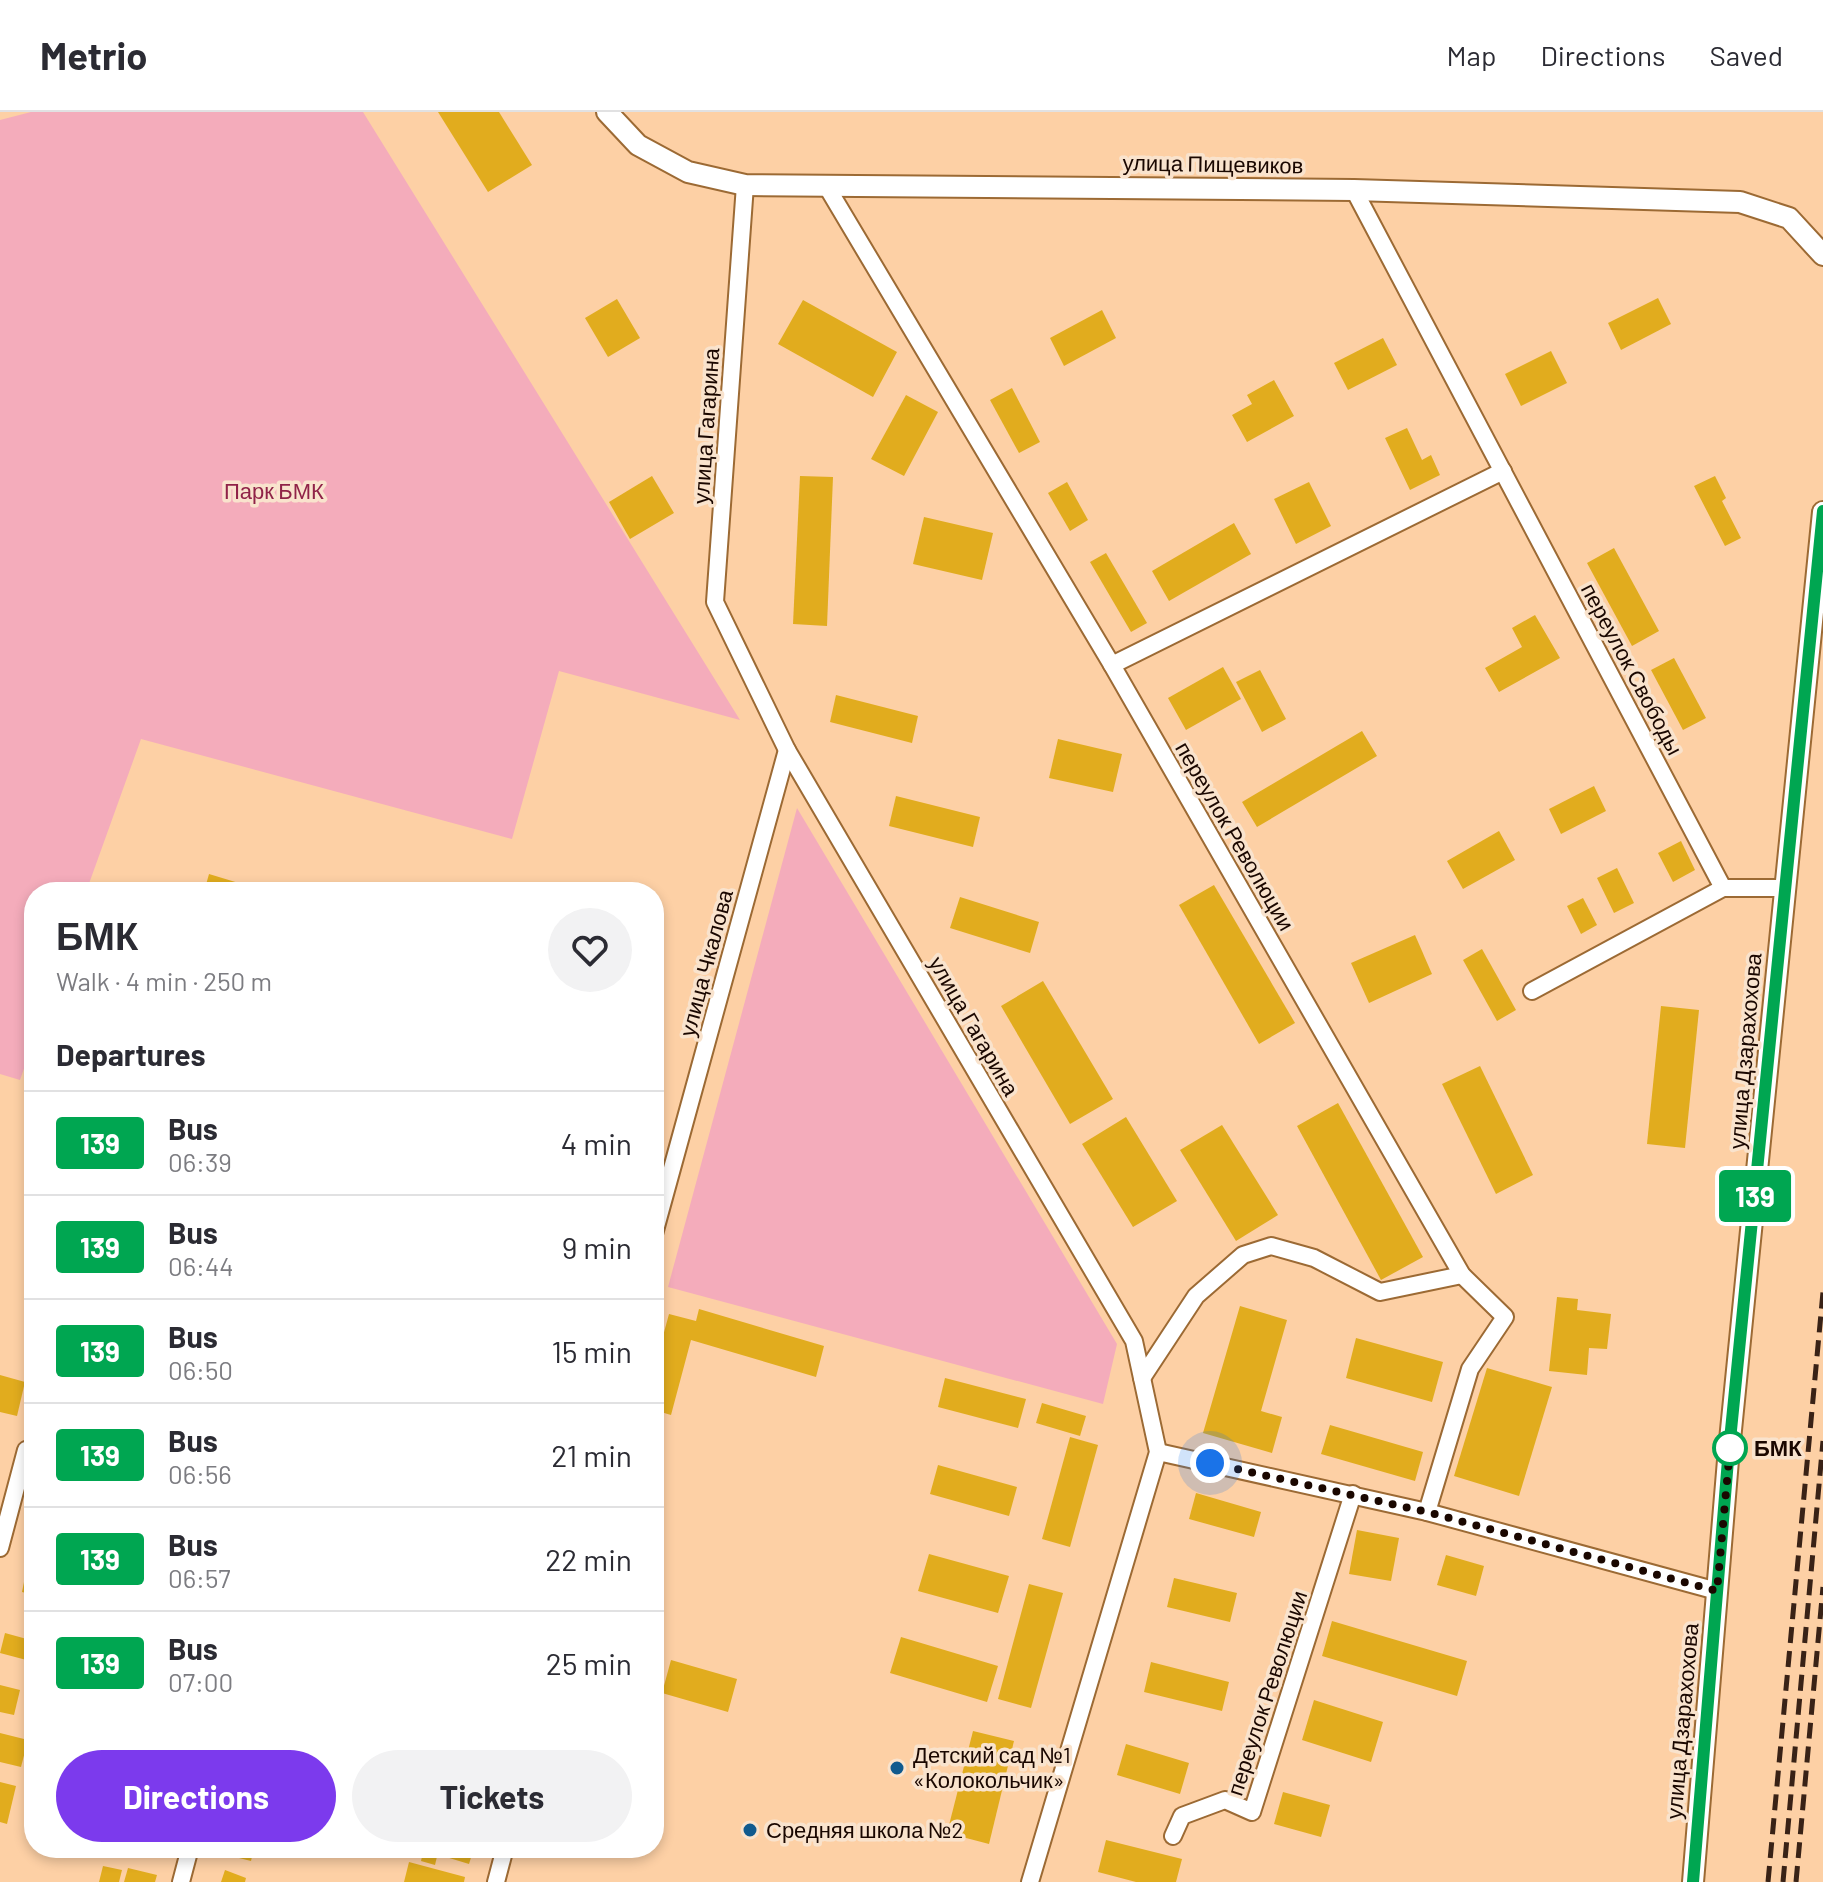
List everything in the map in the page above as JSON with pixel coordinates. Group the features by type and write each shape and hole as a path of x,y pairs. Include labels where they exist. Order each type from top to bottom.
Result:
{"street":[{"name":"улица Пищевиков","path":"607,112 638,145 688,172 745,185 1354,190 1740,202 1789,218 1823,255"},
{"name":"улица Гагарина","path":"745,185 715,602 787,750 1134,1341 1158,1452 1030,1882"},
{"name":"переулок Революции","path":"827,187 1112,665 1462,1275 1505,1317 1470,1369 1427,1512"},
{"name":"переулок Свободы","path":"1354,190 1723,888"},
{"path":"1112,665 1503,471"},
{"name":"улица Дзарахохова","path":"1693,1882 1717,1591 1823,512"},
{"name":"улица Чкалова","path":"664,1198 787,750"},
{"path":"1532,991 1723,888 1784,888"},
{"path":"1142,1378 1196,1296 1243,1255 1271,1246 1314,1258 1380,1292 1462,1275"},
{"path":"1158,1452 1427,1512 1717,1591"},
{"path":"0,1548 24,1470"},
{"name":"переулок Революции","path":"1173,1836 1182,1816 1225,1800 1252,1812 1353,1494"},
{"path":"181,1882 187,1858"},
{"path":"496,1882 502,1858"}],"green space":[{"name":"Парк БМК","path":"31,112 363,112 740,720 559,671 512,839 141,739 90,882 24,882 24,1069 20,1080 0,1074 0,120"},
{"path":"797,808 1117,1344 1103,1404 668,1287"}],"building":[{"path":"438,112 499,112 532,165 488,192"},
{"path":"1658,298 1671,324 1621,350 1608,323"},
{"path":"617,299 640,338 608,357 585,318"},
{"path":"803,300 897,352 873,397 778,344"},
{"path":"1102,310 1116,338 1064,366 1050,338"},
{"path":"1383,338 1397,365 1348,390 1334,363"},
{"path":"1551,351 1567,383 1521,406 1505,374"},
{"path":"1274,380 1294,416 1247,442 1232,415 1252,404 1247,395"},
{"path":"1012,388 1040,442 1019,453 990,400"},
{"path":"906,395 938,412 904,476 871,459"},
{"path":"1407,428 1422,460 1431,455 1440,475 1410,490 1385,438"},
{"path":"652,476 674,513 630,539 609,502"},
{"path":"800,476 833,477 827,626 793,624"},
{"path":"1715,476 1726,498 1722,501 1741,538 1725,546 1694,486"},
{"path":"1067,482 1088,520 1070,531 1048,493"},
{"path":"1309,482 1331,526 1296,544 1274,499"},
{"path":"924,517 993,533 982,580 913,564"},
{"path":"1234,523 1251,554 1169,601 1152,571"},
{"path":"1614,548 1659,631 1632,646 1587,563"},
{"path":"1106,553 1147,623 1131,632 1090,562"},
{"path":"1535,615 1560,658 1499,692 1485,668 1522,647 1512,628"},
{"path":"1674,658 1706,718 1683,730 1651,670"},
{"path":"1223,667 1241,699 1186,730 1168,698"},
{"path":"1260,670 1286,719 1262,732 1236,682"},
{"path":"836,695 918,716 912,743 830,722"},
{"path":"1362,731 1377,756 1257,827 1242,802"},
{"path":"1058,739 1122,754 1113,792 1049,778"},
{"path":"1594,786 1606,811 1561,834 1549,809"},
{"path":"896,796 980,817 973,847 889,826"},
{"path":"1499,831 1515,860 1463,889 1447,861"},
{"path":"1681,841 1695,870 1673,882 1658,853"},
{"path":"1617,868 1634,903 1614,913 1597,878"},
{"path":"209,874 235,882 207,882"},
{"path":"1214,885 1295,1023 1259,1044 1179,905"},
{"path":"960,897 1039,922 1030,953 950,928"},
{"path":"1583,898 1597,925 1581,934 1567,906"},
{"path":"1415,935 1432,974 1369,1003 1351,963"},
{"path":"1482,949 1516,1010 1497,1021 1463,960"},
{"path":"1043,981 1113,1099 1070,1124 1001,1006"},
{"path":"1661,1006 1699,1010 1685,1148 1647,1144"},
{"path":"1480,1066 1533,1175 1496,1194 1442,1084"},
{"path":"1338,1103 1423,1257 1381,1280 1297,1126"},
{"path":"1126,1117 1177,1201 1133,1227 1082,1144"},
{"path":"1222,1125 1278,1215 1236,1241 1180,1150"},
{"path":"1557,1297 1578,1299 1577,1310 1611,1314 1607,1349 1589,1348 1587,1375 1549,1371"},
{"path":"1240,1306 1287,1320 1261,1411 1282,1417 1272,1453 1203,1433"},
{"path":"699,1309 824,1346 816,1377 691,1340 671,1415 664,1413 664,1332 669,1314 696,1321"},
{"path":"1356,1338 1443,1362 1432,1402 1346,1378"},
{"path":"1487,1368 1552,1387 1519,1496 1454,1476"},
{"path":"0,1375 24,1382 17,1416 0,1412"},
{"path":"945,1378 1026,1399 1018,1428 938,1407"},
{"path":"1042,1403 1086,1416 1080,1436 1036,1423"},
{"path":"1330,1425 1423,1452 1415,1481 1321,1454"},
{"path":"1070,1437 1098,1445 1070,1547 1042,1539"},
{"path":"938,1465 1017,1487 1009,1516 930,1494"},
{"path":"1196,1493 1261,1512 1254,1537 1189,1519"},
{"path":"1357,1530 1399,1538 1391,1581 1349,1574"},
{"path":"929,1554 1009,1576 998,1613 918,1591"},
{"path":"1446,1555 1484,1566 1476,1596 1437,1585"},
{"path":"1174,1578 1237,1593 1230,1622 1167,1607"},
{"path":"1029,1584 1063,1593 1031,1708 998,1699"},
{"path":"1332,1621 1467,1661 1457,1696 1322,1656"},
{"path":"5,1633 24,1638 24,1659 0,1653"},
{"path":"901,1637 998,1666 987,1702 890,1673"},
{"path":"671,1660 737,1679 728,1712 664,1694"},
{"path":"1151,1662 1229,1682 1222,1711 1144,1692"},
{"path":"0,1685 20,1690 14,1715 0,1712"},
{"path":"1314,1700 1383,1722 1371,1762 1302,1740"},
{"path":"973,1731 1014,1741 989,1844 947,1833"},
{"path":"0,1733 24,1739 21,1767 0,1762"},
{"path":"1126,1744 1189,1763 1180,1794 1117,1775"},
{"path":"0,1782 16,1786 7,1824 0,1822"},
{"path":"1283,1792 1330,1805 1321,1837 1274,1824"},
{"path":"1106,1840 1182,1859 1176,1882 1136,1882 1098,1872"},
{"path":"422,1858 437,1858 435,1865 421,1861"},
{"path":"449,1858 471,1858 469,1864"},
{"path":"409,1862 465,1877 464,1882 404,1882"},
{"path":"103,1866 122,1870 119,1882 99,1882"},
{"path":"128,1868 157,1875 155,1882 124,1882"},
{"path":"225,1870 246,1878 245,1882 221,1882"}],"railway":[{"path":"1768,1882 1823,1292"},
{"path":"1783,1882 1823,1441"},
{"path":"1796,1882 1823,1587"}],"bus line":[{"name":"139","path":"1693,1882 1728,1460 1823,511"}],"place":[{"name":"БМК","path":"1730,1448"},
{"name":"Детский сад №1 «Колокольчик»","path":"897,1768"},
{"name":"Средняя школа №2","path":"750,1830"}],"route":[{"path":"1210,1463 1427,1512 1717,1591 1730,1448"}]}
